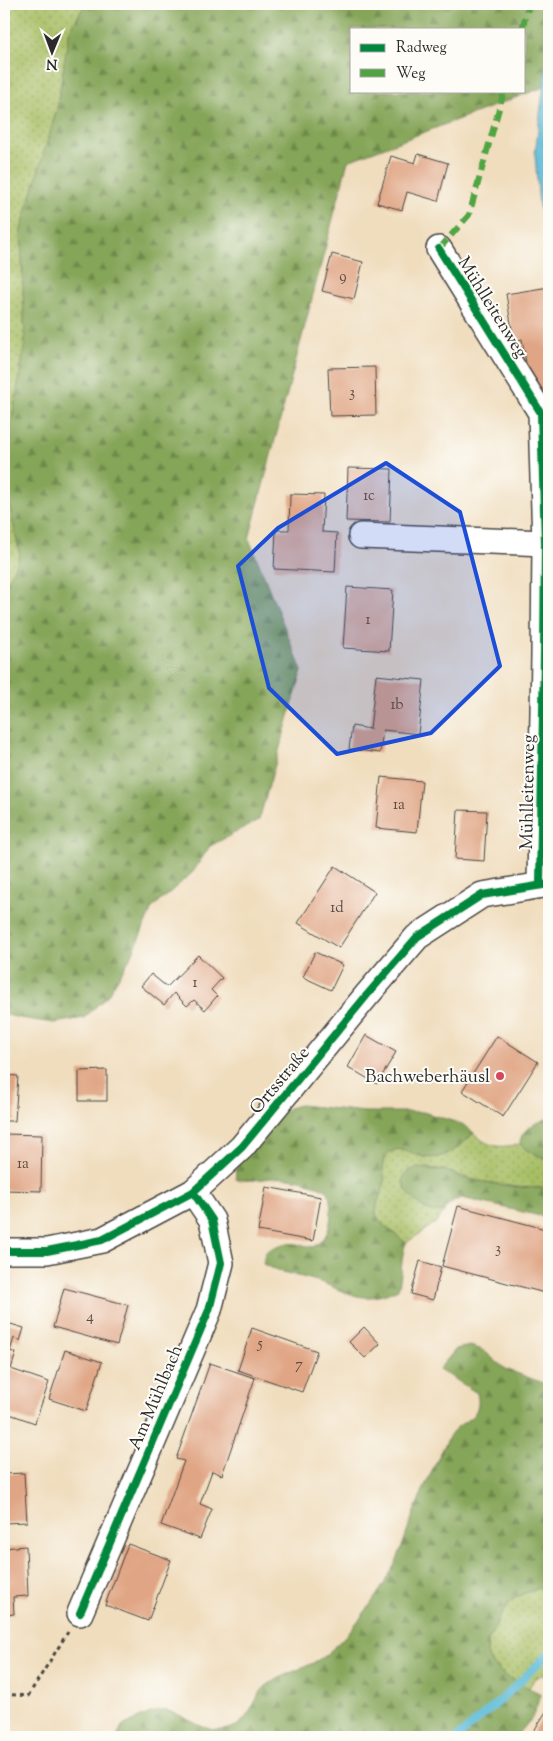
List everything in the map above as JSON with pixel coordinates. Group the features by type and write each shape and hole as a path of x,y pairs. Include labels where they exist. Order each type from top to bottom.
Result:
{"street":[{"name":"Mühlleitenweg","path":"439,249 541,413 544,543 544,884"},
{"path":"361,536 544,543"},
{"name":"Ortsstraße","path":"4,1251 47,1251 102,1240 192,1192 242,1147 417,937 482,895 544,884"},
{"name":"Am Mühlbach","path":"80,1613 209,1310 221,1263 212,1220 192,1192"}],"path":[{"path":"4,1694 28,1696 80,1613"}],"highlighted area":[{"path":"386,463 460,512 500,666 431,733 337,754 269,688 238,566 278,528"}],"green space":[{"path":"4,4 85,4 69,33 57,109 21,230 25,343 4,468"},
{"path":"85,4 549,4 549,44 544,87 348,161 249,539 302,671 259,820 210,846 193,872 152,908 132,955 107,996 84,1018 54,1023 4,1014 4,589 20,556 4,478 4,468 25,343 21,230 57,109 69,33"},
{"path":"4,478 20,556 4,589"},
{"path":"300,1105 365,1112 423,1112 462,1124 474,1133 464,1143 439,1157 425,1157 398,1149 385,1157 383,1164 384,1185 377,1203 376,1215 381,1223 406,1243 398,1289 378,1296 359,1296 263,1264 265,1253 271,1249 283,1244 313,1247 321,1241 329,1229 331,1209 328,1191 308,1182 287,1178 236,1179 235,1164 288,1108"},
{"path":"549,1118 549,1160 528,1151 520,1144 526,1130 534,1124"},
{"path":"474,1133 485,1142 495,1146 520,1144 528,1151 549,1160 549,1184 542,1188 523,1188 473,1180 444,1170 429,1168 409,1170 403,1183 416,1201 430,1212 445,1210 437,1222 406,1243 381,1223 376,1215 376,1211 384,1185 383,1164 387,1154 398,1149 425,1157 439,1157 464,1143"},
{"path":"418,1168 444,1170 463,1178 514,1187 542,1188 549,1184 549,1218 462,1198 457,1199 440,1211 429,1211 414,1200 404,1185 404,1178 408,1172"},
{"path":"470,1346 483,1350 505,1369 549,1385 549,1583 518,1596 508,1605 492,1632 487,1646 488,1657 499,1671 541,1694 532,1718 516,1737 117,1737 122,1726 156,1711 168,1711 208,1729 217,1730 236,1726 249,1713 265,1687 279,1678 321,1658 356,1624 394,1566 421,1494 449,1437 477,1409 477,1393 439,1369 456,1349"},
{"path":"549,1583 549,1673 535,1678 529,1688 502,1673 491,1661 487,1648 500,1617 512,1600"}],"water":[{"path":"549,44 549,239 539,206 535,154"}],"building":[{"path":"418,154 448,163 438,201 407,192 402,210 377,203 391,156 415,163"},
{"path":"332,254 363,262 354,299 322,291"},
{"path":"549,287 549,391 531,394 522,339 514,341 506,294"},
{"path":"375,367 376,415 330,416 328,368"},
{"path":"348,468 392,469 390,522 346,521"},
{"path":"290,494 324,495 322,532 337,533 335,572 274,569 276,530 289,530"},
{"path":"347,587 393,590 389,651 343,648"},
{"path":"376,675 424,680 418,734 383,730 380,753 349,749 352,726 370,729"},
{"path":"381,777 422,781 417,832 376,828"},
{"path":"458,810 487,811 484,861 455,859"},
{"path":"335,866 375,892 339,948 298,923"},
{"path":"315,952 343,965 331,990 303,977"},
{"path":"198,955 222,978 211,990 217,996 205,1010 194,1000 187,1006 174,993 164,1005 141,986 151,974 167,987"},
{"path":"366,1035 396,1052 377,1084 348,1067"},
{"name":"Bachweberhäusl","path":"497,1036 538,1062 503,1117 462,1091"},
{"path":"107,1070 107,1101 79,1101 79,1071"},
{"path":"4,1075 18,1076 15,1121 4,1121"},
{"path":"4,1134 42,1135 41,1191 4,1190"},
{"path":"266,1187 321,1197 313,1241 258,1231"},
{"path":"458,1206 549,1230 549,1275 545,1293 442,1266"},
{"path":"420,1261 441,1267 433,1300 411,1294"},
{"path":"64,1288 128,1305 117,1345 53,1327"},
{"path":"4,1322 24,1328 20,1341 14,1338 10,1351 16,1353 11,1369 49,1382 35,1423 4,1412"},
{"path":"364,1327 380,1344 365,1358 349,1342"},
{"path":"252,1328 317,1351 302,1392 238,1370"},
{"path":"65,1350 102,1362 86,1411 49,1399"},
{"path":"210,1363 255,1378 222,1475 212,1471 200,1504 212,1509 200,1539 161,1525 184,1461 176,1459"},
{"path":"24,1473 27,1522 4,1523 4,1474"},
{"path":"128,1544 171,1560 148,1621 105,1605"},
{"path":"26,1546 28,1596 13,1597 14,1614 4,1615 4,1548"},
{"path":"549,1707 549,1737 530,1737"}],"waterway":[{"path":"458,1737 503,1698 549,1653"}],"marked path":[{"path":"522,28 529,4"},
{"path":"439,249 469,215 504,92"}],"cycle path":[{"path":"439,249 541,413 545,543 540,885"},
{"path":"4,1251 47,1251 102,1240 193,1192 242,1147 417,937 482,895 549,884"},
{"path":"80,1613 209,1310 221,1263 212,1220 193,1192"}],"place":[{"name":"Bachweberhäusl","path":"500,1076"}]}
